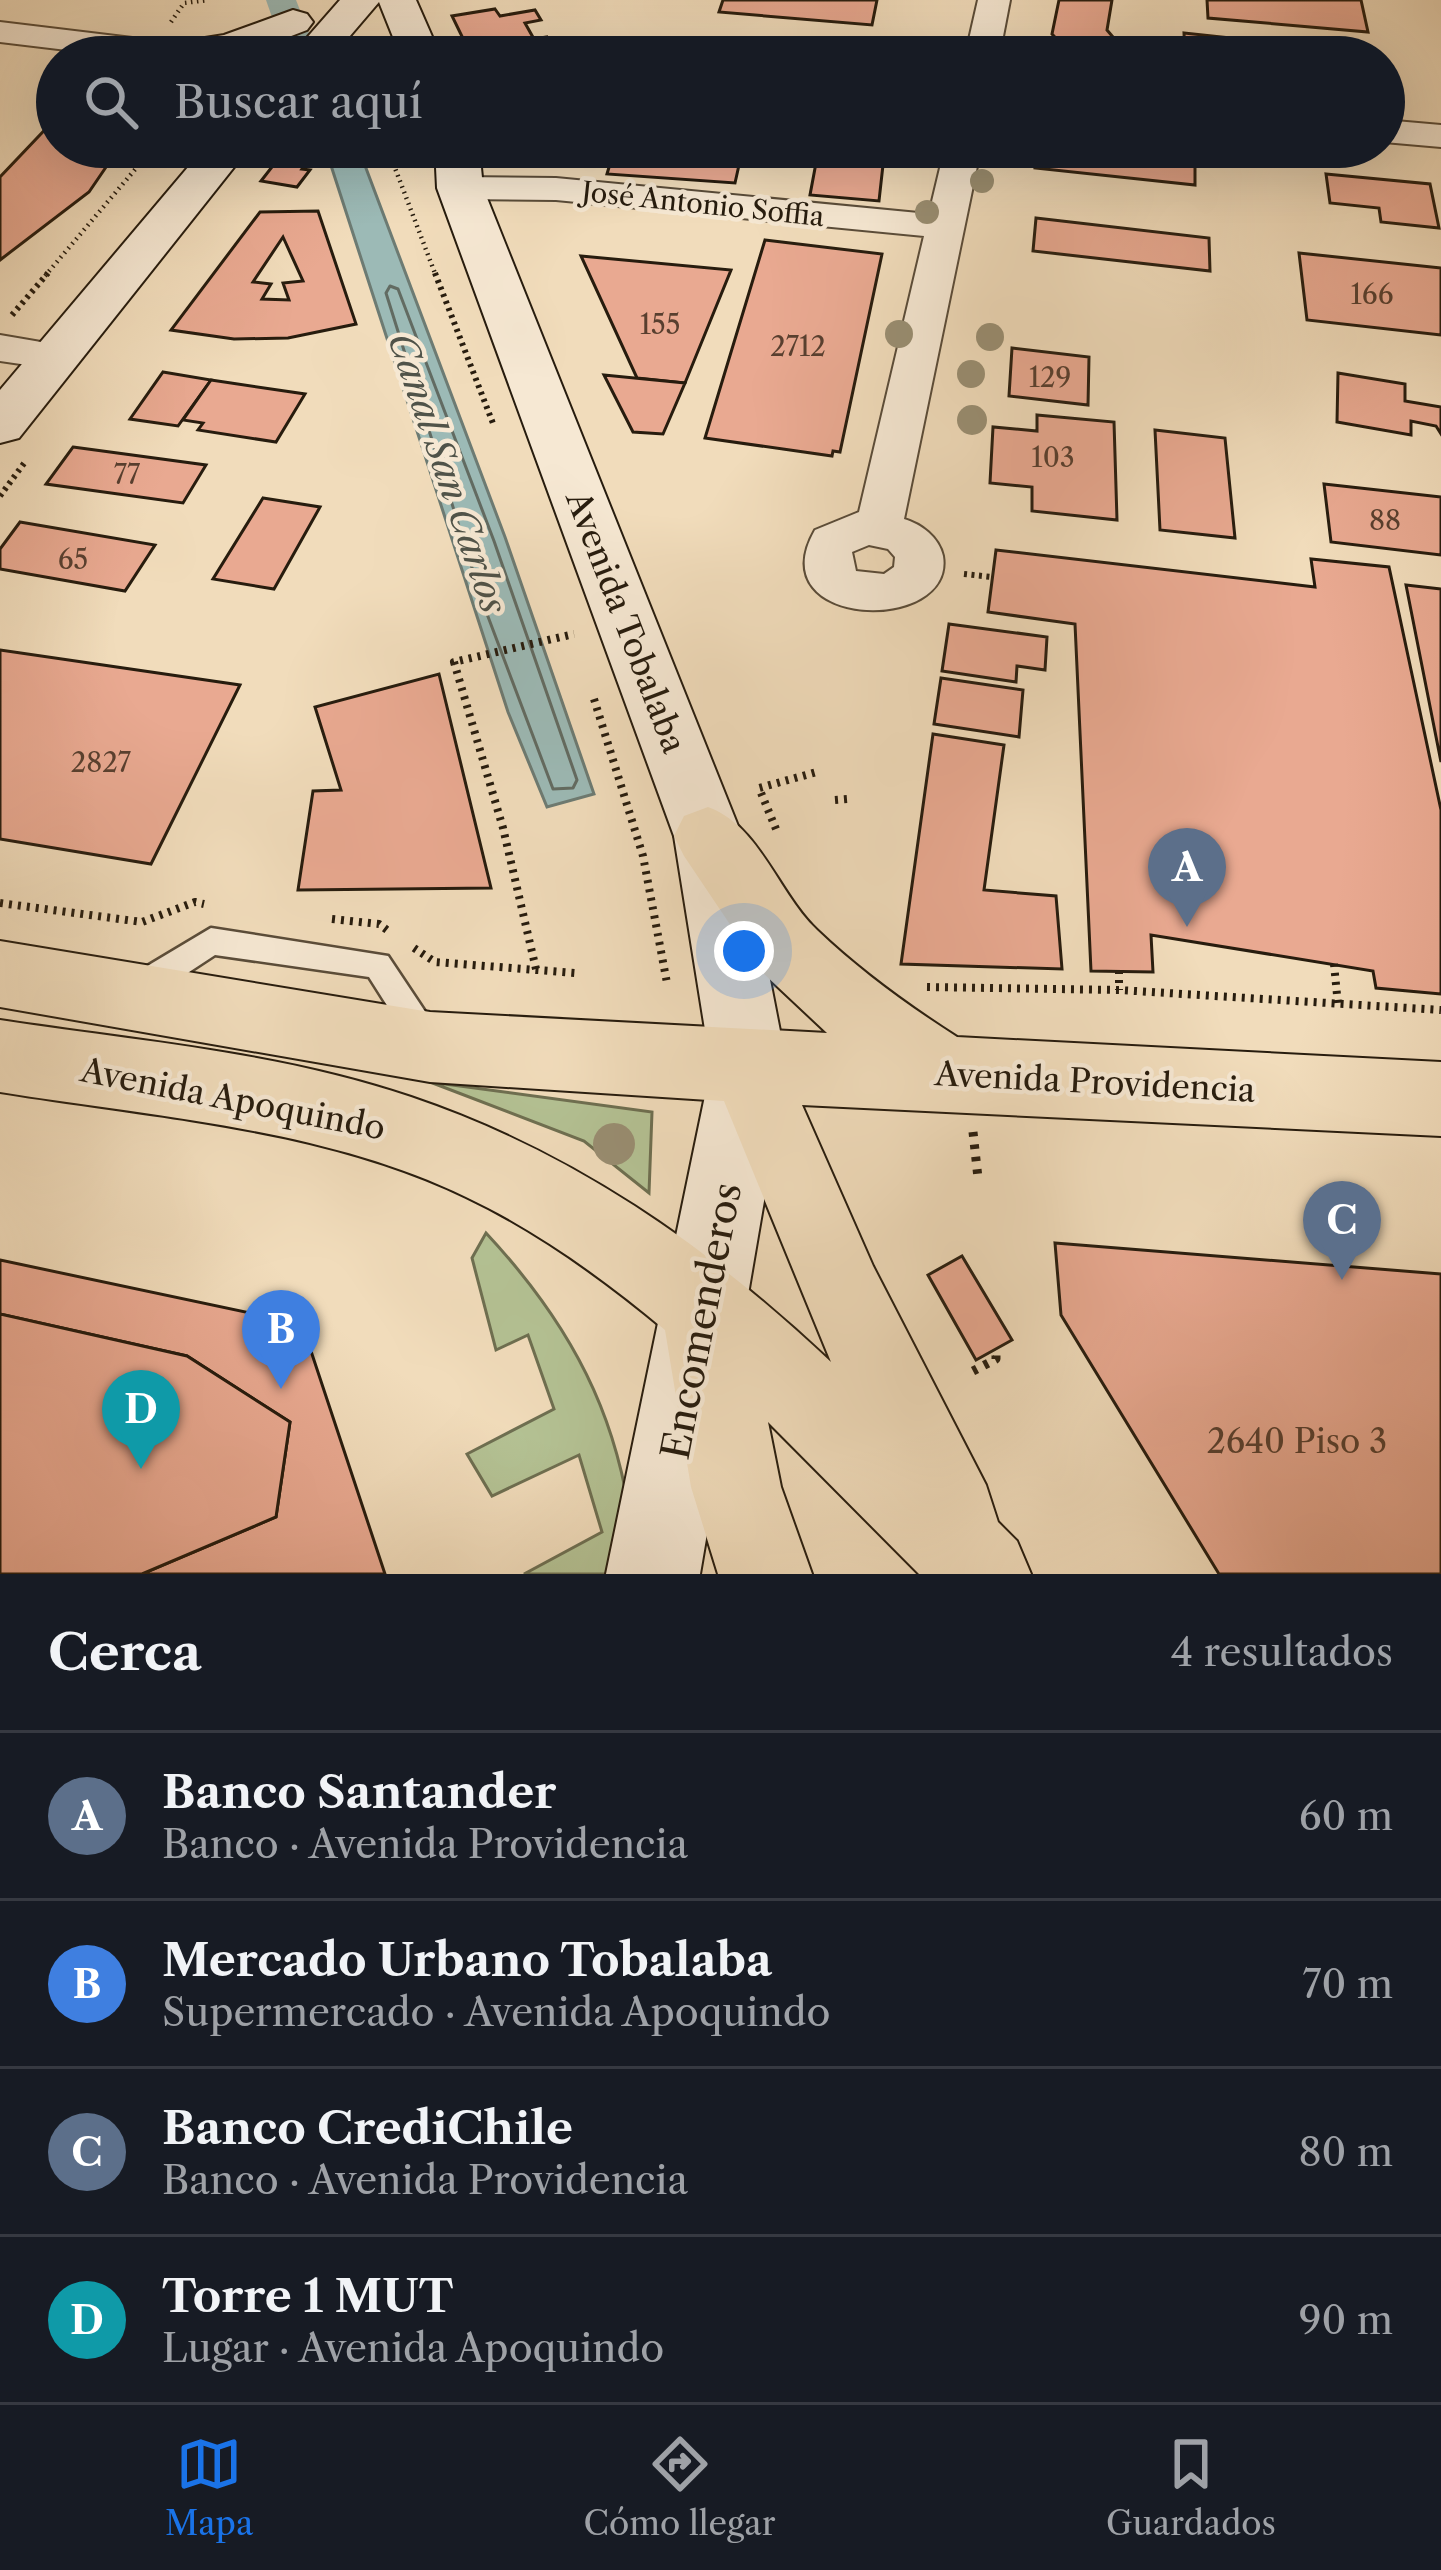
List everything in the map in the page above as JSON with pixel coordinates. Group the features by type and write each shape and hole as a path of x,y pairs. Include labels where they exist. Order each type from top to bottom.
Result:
{"main road":[{"path":"397,0 412,36"},
{"path":"282,27 313,36"},
{"path":"0,425 206,168"},
{"name":"Avenida Tobalaba","path":"451,168 742,833 748,1067"},
{"path":"742,833 787,949 864,1019 946,1073"},
{"path":"0,974 430,1046 748,1067 833,1278 892,1402 984,1574"},
{"name":"Avenida Apoquindo","path":"0,1056 317,1110 411,1135 492,1167 607,1234 704,1309 827,1420 984,1574"},
{"name":"Avenida Providencia","path":"748,1067 1441,1099"},
{"name":"Encomenderos","path":"653,1574 748,1067"},
{"path":"704,1309 736,1487 765,1574"}],"street":[{"path":"986,36 994,0"},
{"path":"0,32 282,27"},
{"path":"1405,133 1441,136"},
{"name":"José Antonio Soffia","path":"475,168 556,189 946,227"},
{"path":"879,527 959,168"},
{"path":"3,335 55,356"}],"path":[{"path":"3,335 137,168"},
{"path":"395,168 497,435"},
{"path":"536,968 503,828 454,662 574,634 565,612"},
{"path":"588,679 643,856 667,983"},
{"path":"742,833 759,788 817,772"},
{"path":"835,800 847,799"},
{"path":"1334,964 1338,1005"},
{"path":"1118,991 1119,971"},
{"path":"914,987 1118,991 1441,1010"},
{"path":"973,1370 996,1359 996,1349"}],"green space":[{"path":"430,1082 652,1112 649,1193 584,1141"},
{"path":"486,1233 548,1310 594,1390 623,1476 636,1574 524,1574 602,1532 579,1455 492,1496 467,1454 554,1409 528,1335 496,1350 472,1258"}],"water":[{"path":"332,168 366,168 505,537 594,794 547,807 508,712"}],"building":[{"path":"723,0 877,0 872,25 719,12"},
{"path":"1059,0 1112,0 1107,30 1112,36 1052,34"},
{"path":"1207,0 1361,0 1368,32 1208,18"},
{"path":"495,9 500,16 535,10 541,20 525,23 532,36 462,36 452,16"},
{"path":"36,139 36,168 105,168 89,192 0,260 0,177"},
{"path":"271,168 310,170 297,187 261,181"},
{"path":"609,168 738,168 735,183 607,174"},
{"path":"815,168 883,168 879,201 810,195"},
{"path":"1035,168 1195,168 1195,185"},
{"path":"1326,174 1430,184 1439,228 1381,222 1379,208 1330,203"},
{"path":"318,211 356,324 288,338 234,339 171,330 260,212","holes":["283,237 303,281 283,283 289,300 262,299 271,284 253,282"]},
{"path":"1036,218 1209,238 1210,271 1033,251"},
{"path":"765,240 882,254 840,452 833,451 832,456 705,438"},
{"path":"1299,253 1441,268 1441,335 1307,320"},
{"path":"581,256 731,270 685,383 637,378"},
{"path":"1012,348 1089,357 1088,405 1009,396"},
{"path":"163,372 211,380 178,426 130,419"},
{"path":"1338,373 1405,384 1405,401 1441,407 1441,434 1436,426 1411,421 1411,435 1337,422"},
{"path":"604,375 685,383 663,434 633,432"},
{"path":"211,380 305,394 276,442 198,430 203,423 183,420"},
{"path":"1037,415 1114,422 1117,520 1032,511 1032,487 990,483 993,427 1037,431"},
{"path":"1155,430 1225,438 1235,538 1160,530"},
{"path":"73,447 206,465 183,503 46,484"},
{"path":"1324,484 1441,497 1441,555 1331,542"},
{"path":"263,498 320,507 274,589 213,579"},
{"path":"20,522 155,545 125,591 0,569 0,549"},
{"path":"996,550 1315,587 1311,559 1389,567 1441,810 1441,994 1376,988 1373,971 1151,935 1153,972 1091,971 1075,624 988,612"},
{"path":"1406,585 1441,589 1441,762"},
{"path":"949,624 1047,637 1045,670 1017,666 1016,682 942,671"},
{"path":"0,650 240,685 151,864 0,839"},
{"path":"439,674 491,888 298,890 313,791 341,790 315,707"},
{"path":"941,678 1023,690 1019,737 934,724"},
{"path":"933,734 1004,745 984,890 1056,896 1062,969 901,964"},
{"path":"1055,1243 1441,1274 1441,1574 1219,1574 1061,1315"},
{"path":"962,1256 1012,1340 976,1360 928,1275"},
{"path":"0,1260 302,1324 385,1574 142,1574 276,1517 290,1422 187,1356 0,1314"},
{"path":"0,1314 187,1356 290,1422 276,1517 142,1574 0,1574"}],"waterway":[{"name":"Canal San Carlos","path":"281,0 294,36"}],"place":[{"name":"Banco Santander","path":"1187,927"},
{"name":"Banco CrediChile","path":"1342,1280"},
{"name":"Mercado Urbano Tobalaba","path":"281,1389"},
{"name":"Torre 1 MUT","path":"141,1469"}]}
